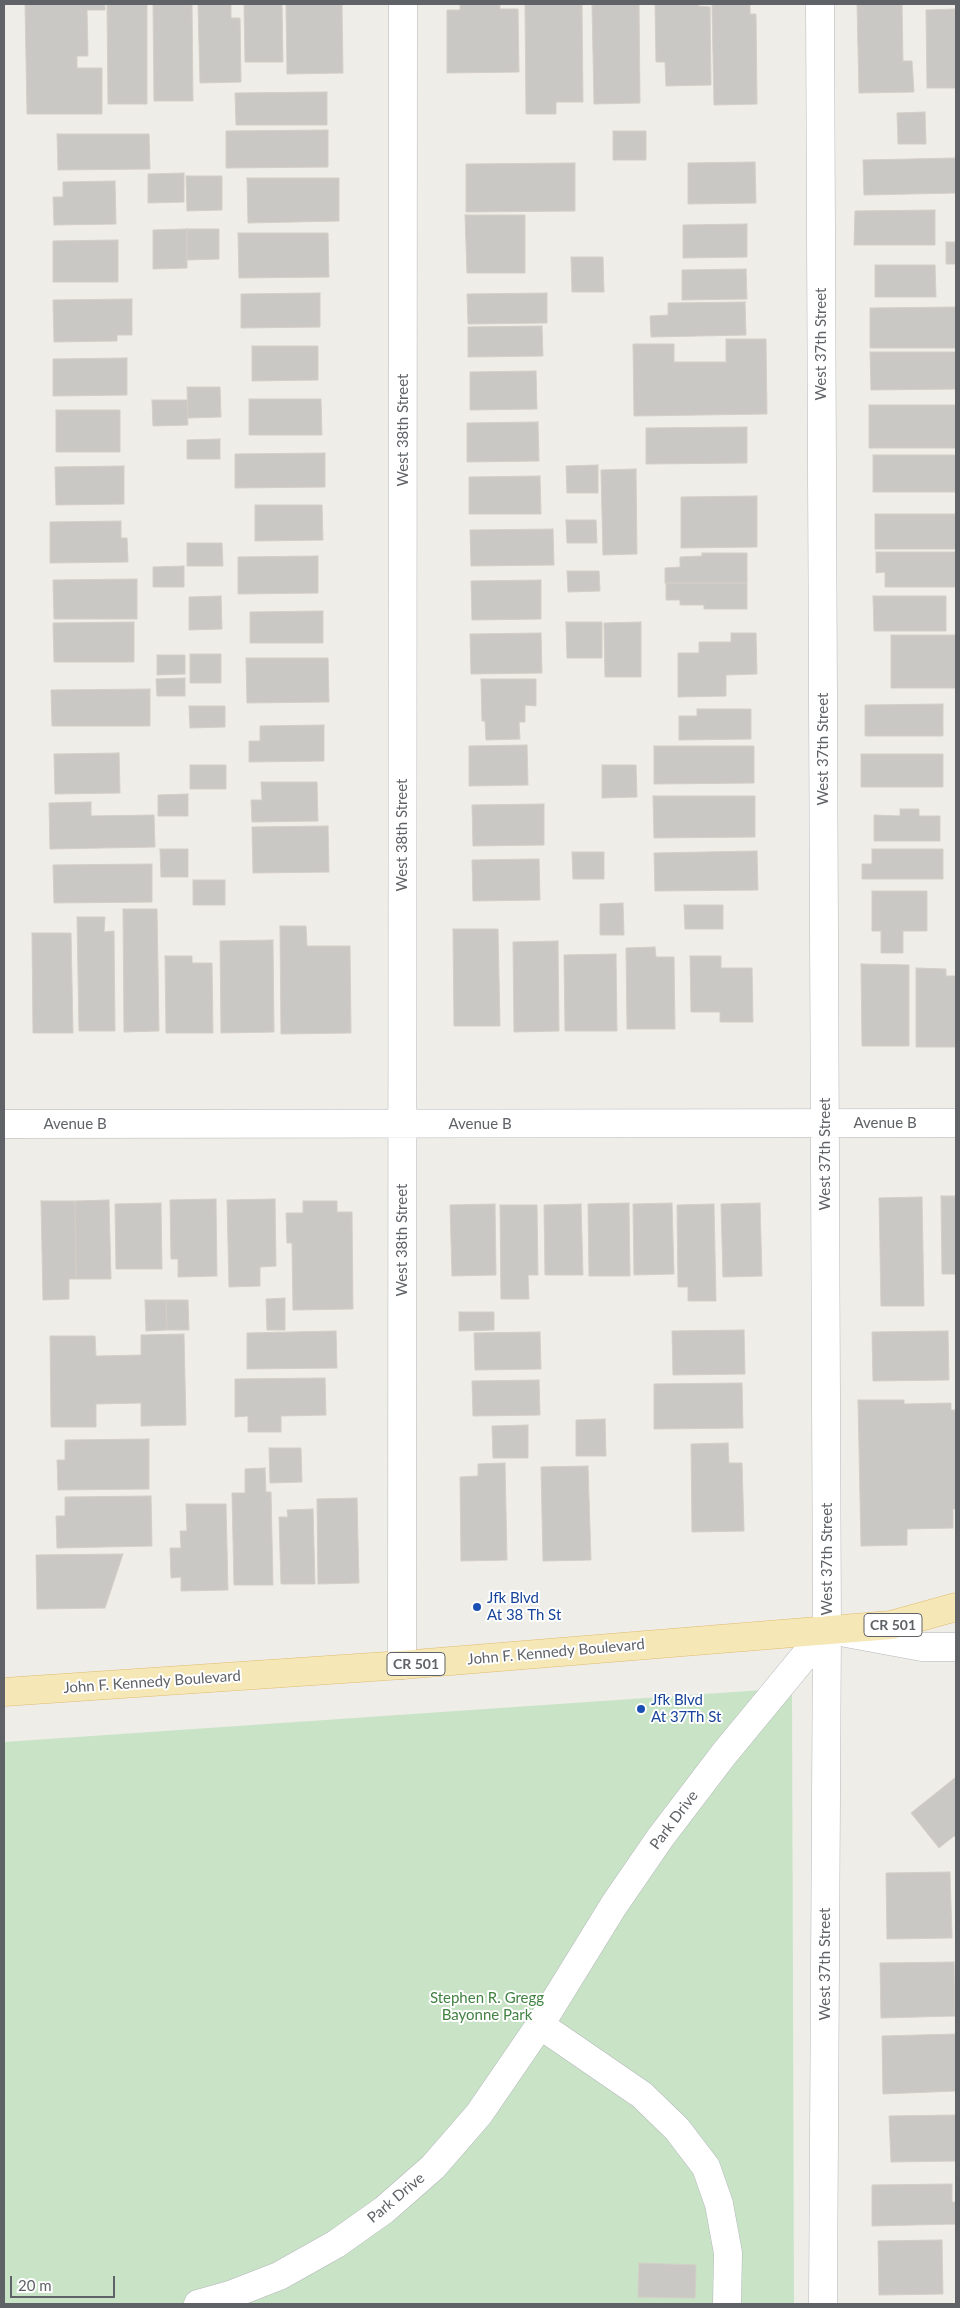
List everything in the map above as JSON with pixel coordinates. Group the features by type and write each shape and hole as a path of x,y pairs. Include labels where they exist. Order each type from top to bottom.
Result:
{"main road":[{"name":"John F. Kennedy Boulevard","path":"4,1692 402,1665 891,1625 956,1606"}],"street":[{"name":"West 38th Street","path":"402,1665 403,4"},
{"name":"West 37th Street","path":"820,4 827,1629 823,2304"},
{"name":"Avenue B","path":"4,1124 956,1123"},
{"path":"827,1629 922,1647 956,1647"},
{"name":"Park Drive","path":"198,2304 230,2295 279,2276 336,2244 384,2210 433,2167 479,2114 540,2024 614,1905 660,1838 724,1754 827,1629"},
{"path":"540,2024 642,2095 677,2129 706,2167 720,2204 728,2253 727,2304"}],"green space":[{"name":"Stephen R. Gregg Bayonne Park","path":"792,1688 794,2304 4,2304 4,1742"}],"building":[{"path":"25,4 105,4 105,10 87,10 88,56 77,56 77,68 102,68 102,114 27,114"},
{"path":"107,4 147,4 147,104 108,104"},
{"path":"153,4 192,4 193,101 154,101"},
{"path":"198,4 231,4 231,18 240,18 241,82 200,83"},
{"path":"244,4 282,4 283,62 245,62"},
{"path":"286,4 342,4 343,73 287,74"},
{"path":"460,4 500,4 500,9 518,9 519,72 447,73 447,10 460,10"},
{"path":"525,4 582,4 583,102 556,102 556,114 526,114"},
{"path":"592,4 639,4 640,103 594,104"},
{"path":"655,4 698,4 698,6 710,7 711,85 666,86 665,62 656,62"},
{"path":"712,4 750,4 750,14 756,14 757,104 714,105"},
{"path":"857,4 902,4 903,61 912,61 914,92 859,93"},
{"path":"956,9 956,88 927,88 926,10"},
{"path":"327,92 327,125 236,125 235,93"},
{"path":"925,112 926,144 898,144 897,113"},
{"path":"328,130 328,167 226,168 226,131"},
{"path":"613,131 646,131 646,160 613,160"},
{"path":"57,134 149,134 150,169 58,170"},
{"path":"956,158 956,193 864,195 863,160"},
{"path":"755,162 756,203 688,204 688,163"},
{"path":"575,163 575,211 466,212 466,164"},
{"path":"184,173 184,202 148,203 148,174"},
{"path":"186,176 222,176 222,210 187,211"},
{"path":"247,178 339,178 339,221 248,223"},
{"path":"115,181 116,224 54,225 53,197 63,197 63,182"},
{"path":"935,210 935,245 854,245 855,211"},
{"path":"465,215 525,215 525,273 467,273"},
{"path":"747,224 747,257 683,258 683,225"},
{"path":"187,229 187,268 153,269 153,230"},
{"path":"187,229 219,229 219,259 187,260"},
{"path":"238,233 328,233 329,277 239,278"},
{"path":"118,240 118,282 53,282 53,241"},
{"path":"946,242 956,242 956,264 946,264"},
{"path":"571,257 603,257 604,292 572,292"},
{"path":"875,265 935,265 936,297 875,297"},
{"path":"746,269 747,299 682,300 682,270"},
{"path":"320,293 320,327 241,328 241,294"},
{"path":"547,293 547,323 468,324 467,294"},
{"path":"132,299 132,335 117,335 117,341 54,342 53,300"},
{"path":"745,302 746,335 651,337 650,316 668,315 668,303"},
{"path":"956,307 956,348 870,348 870,308"},
{"path":"542,326 543,356 468,357 468,327"},
{"path":"726,339 766,339 767,414 634,416 633,344 674,344 674,362 726,362"},
{"path":"252,346 318,346 318,380 252,381"},
{"path":"870,352 956,352 956,389 871,390"},
{"path":"127,358 127,395 53,396 53,359"},
{"path":"536,371 537,409 470,410 470,372"},
{"path":"187,387 220,387 221,417 188,418"},
{"path":"249,399 321,399 322,435 249,435"},
{"path":"152,400 187,400 188,425 153,426"},
{"path":"869,405 956,405 956,448 869,448"},
{"path":"56,410 120,410 120,452 56,452"},
{"path":"538,422 539,461 467,462 467,423"},
{"path":"747,427 747,463 646,464 646,428"},
{"path":"220,439 220,459 187,459 187,440"},
{"path":"325,453 325,487 235,488 235,454"},
{"path":"873,455 956,455 956,492 873,492"},
{"path":"598,465 598,493 567,493 566,466"},
{"path":"124,466 124,504 56,505 55,467"},
{"path":"636,469 637,554 603,555 601,470"},
{"path":"540,476 541,514 469,514 469,477"},
{"path":"757,496 757,547 681,548 681,497"},
{"path":"255,505 322,505 323,540 255,541"},
{"path":"875,514 956,514 956,549 875,549"},
{"path":"566,520 596,520 597,543 567,543"},
{"path":"121,521 121,538 127,538 128,562 50,563 50,522"},
{"path":"553,529 554,565 471,566 470,530"},
{"path":"187,543 222,543 223,566 187,566"},
{"path":"876,552 956,552 956,587 885,587 885,572 876,573"},
{"path":"702,553 747,553 747,583 665,583 665,568 680,567 680,557 702,556"},
{"path":"318,556 318,593 238,594 238,557"},
{"path":"184,566 184,587 153,587 153,567"},
{"path":"567,571 599,571 600,591 568,592"},
{"path":"137,579 137,619 54,619 53,580"},
{"path":"541,580 541,619 472,620 471,581"},
{"path":"666,583 747,583 747,609 704,609 704,605 680,605 680,600 666,600"},
{"path":"221,596 222,629 189,630 189,597"},
{"path":"873,596 946,596 946,631 874,631"},
{"path":"323,611 323,643 250,643 250,612"},
{"path":"134,622 134,662 54,662 53,623"},
{"path":"566,622 602,622 602,658 567,658"},
{"path":"641,622 641,677 605,677 604,623"},
{"path":"541,633 542,673 471,674 470,634"},
{"path":"731,633 756,633 757,674 726,675 726,696 678,697 678,653 699,653 699,642 731,642"},
{"path":"891,635 956,635 956,688 891,688"},
{"path":"190,654 221,654 221,683 190,683"},
{"path":"157,655 185,655 185,674 157,675"},
{"path":"246,658 328,658 329,702 247,703"},
{"path":"185,678 185,696 157,696 156,679"},
{"path":"481,679 536,679 536,706 525,705 525,722 519,722 520,739 486,740 485,721 482,721"},
{"path":"150,689 150,726 52,726 51,690"},
{"path":"943,704 943,736 865,736 865,705"},
{"path":"189,706 225,706 225,727 190,728"},
{"path":"697,709 751,709 751,739 679,740 679,716 697,716"},
{"path":"324,725 324,761 249,762 249,741 260,741 260,726"},
{"path":"527,745 528,785 469,786 469,746"},
{"path":"654,746 754,746 754,783 654,784"},
{"path":"119,753 120,793 55,794 54,754"},
{"path":"861,754 943,754 943,787 861,787"},
{"path":"190,765 226,765 226,789 190,789"},
{"path":"602,765 636,765 637,797 602,798"},
{"path":"261,782 317,782 318,821 252,822 251,800 262,800"},
{"path":"188,794 188,816 158,816 158,795"},
{"path":"653,796 755,796 755,837 654,838"},
{"path":"91,802 91,816 154,815 155,847 50,849 49,803"},
{"path":"544,804 544,845 473,846 472,805"},
{"path":"900,809 919,809 919,816 940,816 940,841 874,841 874,815 900,816"},
{"path":"328,826 329,872 253,873 252,827"},
{"path":"160,849 188,849 188,877 161,877"},
{"path":"872,849 943,849 943,879 862,879 862,864 872,864"},
{"path":"757,851 758,890 655,891 654,853"},
{"path":"572,852 604,852 604,879 573,879"},
{"path":"539,859 540,900 473,901 472,860"},
{"path":"152,864 152,902 54,903 53,865"},
{"path":"193,880 225,880 225,905 193,905"},
{"path":"872,891 927,891 927,931 903,931 903,953 881,953 881,931 872,931"},
{"path":"623,903 624,935 600,935 600,904"},
{"path":"684,905 723,905 723,929 685,929"},
{"path":"123,909 157,909 159,1031 124,1032"},
{"path":"77,917 105,917 104,932 114,931 115,1031 79,1031"},
{"path":"280,926 306,926 307,946 350,946 351,1033 281,1034"},
{"path":"453,929 498,929 500,1026 454,1026"},
{"path":"32,933 71,933 73,1033 33,1033"},
{"path":"273,940 274,1032 221,1033 220,941"},
{"path":"558,941 559,1031 514,1032 513,942"},
{"path":"655,947 656,957 674,957 675,1029 627,1029 626,948"},
{"path":"616,954 617,1031 565,1031 564,955"},
{"path":"165,956 192,956 192,963 212,963 213,1033 166,1033"},
{"path":"690,956 721,956 721,968 752,968 753,1022 720,1022 720,1012 691,1012"},
{"path":"861,964 909,965 909,1046 862,1046"},
{"path":"916,968 946,969 946,976 956,976 956,1047 916,1047"},
{"path":"941,1196 956,1196 956,1274 942,1274"},
{"path":"922,1197 924,1306 881,1306 879,1198"},
{"path":"216,1199 217,1276 178,1277 178,1259 171,1259 170,1200"},
{"path":"275,1199 276,1266 260,1267 260,1286 229,1287 227,1200"},
{"path":"109,1200 111,1279 76,1279 75,1201"},
{"path":"41,1201 75,1201 76,1279 69,1279 69,1299 43,1300"},
{"path":"303,1201 337,1201 337,1212 352,1212 353,1309 293,1310 292,1243 287,1243 286,1213 303,1213"},
{"path":"161,1203 162,1269 116,1269 115,1204"},
{"path":"629,1203 630,1276 589,1276 588,1204"},
{"path":"672,1203 674,1274 634,1275 633,1204"},
{"path":"760,1203 762,1276 723,1277 721,1204"},
{"path":"495,1204 496,1275 452,1276 450,1205"},
{"path":"581,1204 583,1275 545,1275 544,1205"},
{"path":"714,1204 716,1301 688,1301 688,1287 678,1287 677,1205"},
{"path":"500,1205 537,1205 538,1275 528,1275 529,1299 501,1299"},
{"path":"285,1298 285,1330 267,1330 266,1299"},
{"path":"145,1300 166,1300 167,1330 146,1331"},
{"path":"166,1300 188,1300 189,1330 167,1330"},
{"path":"459,1312 494,1312 494,1330 459,1331"},
{"path":"744,1330 745,1374 673,1375 672,1331"},
{"path":"336,1331 337,1368 247,1369 247,1333"},
{"path":"948,1331 949,1380 873,1381 872,1332"},
{"path":"540,1332 541,1369 475,1370 474,1333"},
{"path":"184,1334 186,1425 141,1426 141,1403 96,1404 96,1427 51,1427 50,1336 95,1336 96,1356 141,1355 141,1335"},
{"path":"325,1378 326,1415 281,1416 281,1432 248,1432 248,1416 235,1417 235,1379"},
{"path":"539,1380 540,1415 473,1416 472,1381"},
{"path":"742,1383 743,1428 654,1429 654,1384"},
{"path":"858,1400 904,1400 904,1404 951,1403 951,1410 956,1410 956,1509 953,1509 953,1528 907,1529 907,1545 861,1546"},
{"path":"605,1419 606,1456 576,1456 576,1420"},
{"path":"528,1425 528,1458 493,1458 492,1426"},
{"path":"149,1439 149,1489 58,1490 57,1460 65,1460 65,1440"},
{"path":"728,1443 729,1463 742,1463 744,1531 692,1532 691,1444"},
{"path":"269,1448 301,1448 302,1482 270,1483"},
{"path":"505,1463 507,1560 461,1561 460,1477 478,1476 478,1464"},
{"path":"588,1466 591,1560 543,1561 541,1467"},
{"path":"265,1468 266,1492 271,1492 273,1585 234,1585 232,1493 245,1493 245,1469"},
{"path":"151,1496 152,1546 57,1548 56,1516 65,1516 65,1497"},
{"path":"357,1498 359,1583 318,1584 317,1499"},
{"path":"186,1504 226,1504 228,1590 181,1591 181,1577 171,1578 170,1548 181,1548 180,1531 187,1531"},
{"path":"313,1509 315,1584 281,1584 279,1517 288,1517 287,1510"},
{"path":"123,1554 105,1608 37,1609 36,1555"},
{"path":"956,1777 956,1838 954,1836 939,1848 911,1813"},
{"path":"950,1872 952,1938 887,1939 886,1873"},
{"path":"954,1962 955,2016 881,2018 880,1963"},
{"path":"956,2034 956,2091 883,2094 882,2036"},
{"path":"956,2115 956,2161 891,2162 889,2116"},
{"path":"952,2184 952,2202 956,2202 956,2224 872,2226 872,2185"},
{"path":"942,2240 943,2294 879,2295 878,2241"},
{"path":"639,2263 696,2265 695,2298 638,2297"}],"place":[{"name":"Jfk Blvd At 38 Th St","path":"477,1607"},
{"name":"Jfk Blvd At 37Th St","path":"641,1709"}]}
